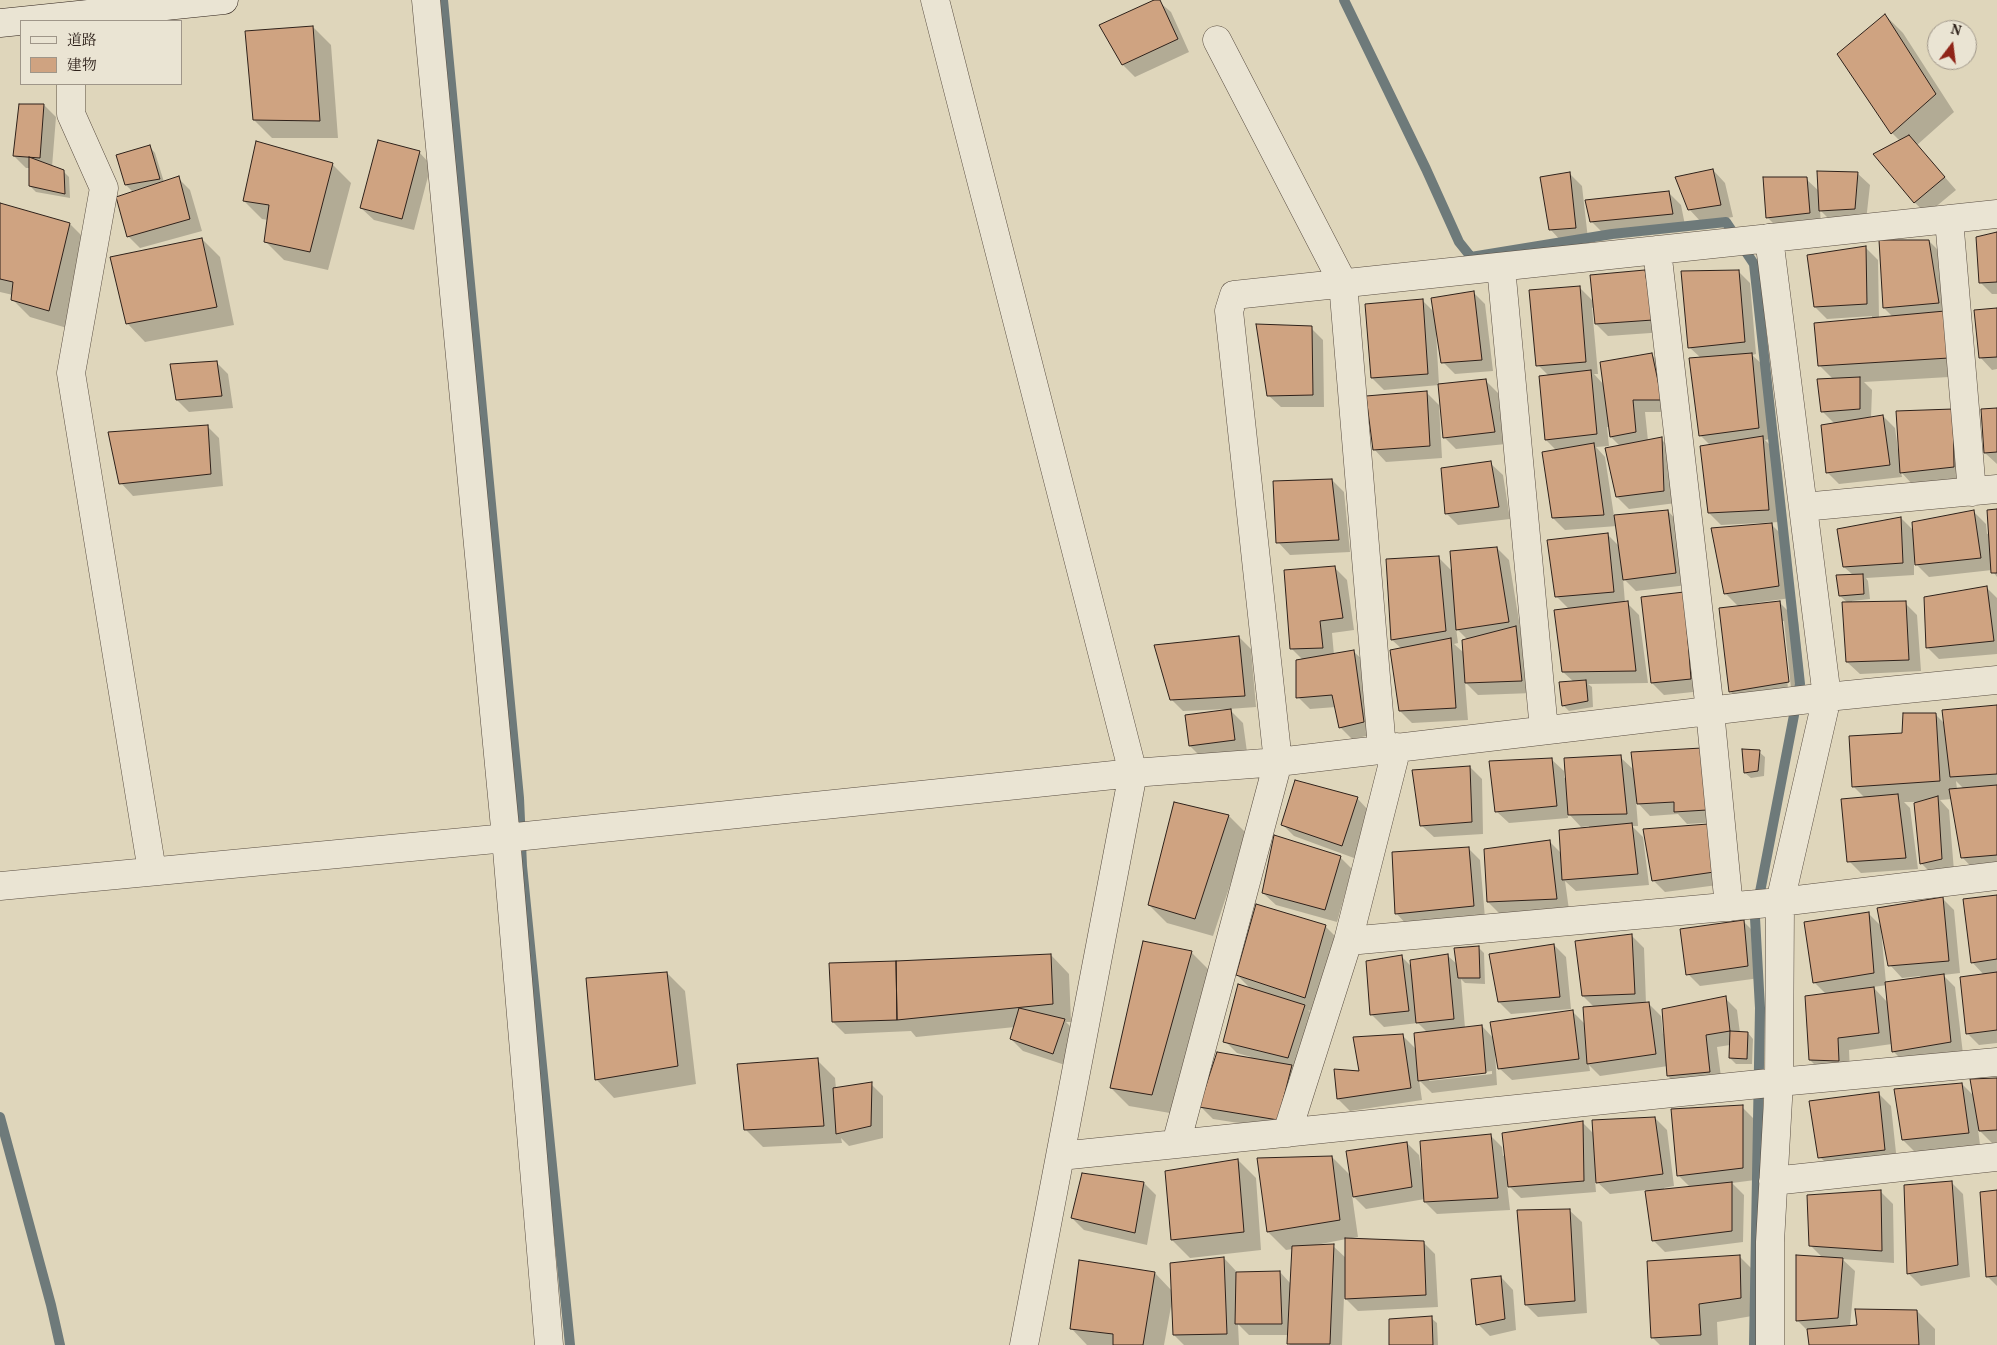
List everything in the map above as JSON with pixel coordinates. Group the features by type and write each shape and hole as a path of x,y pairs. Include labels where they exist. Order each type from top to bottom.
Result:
{"street":[{"path":"43,20 224,0"},
{"path":"426,0 506,838 549,1345"},
{"path":"935,0 1133,774 1024,1345"},
{"path":"0,23 20,22"},
{"path":"1218,40 1343,283 1389,748 1348,941 1287,1133"},
{"path":"71,85 71,114 104,188 71,373 152,871"},
{"path":"1176,1144 1278,762 1229,310 1234,295 1997,214"},
{"path":"1803,507 1984,490 1949,219"},
{"path":"1769,238 1827,697 1780,902 1779,1082 1770,1242 1770,1345"},
{"path":"1657,250 1710,710 1729,906"},
{"path":"1501,267 1544,730"},
{"path":"0,886 506,838 1133,774 1278,762 1710,710 1997,680"},
{"path":"1348,941 1780,902 1997,876"},
{"path":"1060,1156 1779,1082 1997,1062"},
{"path":"1774,1180 1997,1157"}],"building":[{"path":"1154,0 1160,0 1178,39 1122,65 1099,25"},
{"path":"1885,14 1936,94 1891,134 1837,54"},
{"path":"313,26 320,121 253,120 245,31"},
{"path":"19,104 44,104 40,158 13,156"},
{"path":"1909,135 1945,177 1914,203 1873,154"},
{"path":"378,140 420,151 402,219 360,208"},
{"path":"256,141 333,163 310,252 264,242 269,205 243,201"},
{"path":"150,145 160,179 125,185 116,155"},
{"path":"29,157 64,170 65,194 29,186"},
{"path":"1713,169 1721,205 1688,210 1675,177"},
{"path":"1817,171 1858,172 1855,209 1819,211"},
{"path":"1570,172 1576,228 1549,230 1540,177"},
{"path":"179,176 190,219 127,237 116,197"},
{"path":"1763,177 1807,177 1810,213 1766,218"},
{"path":"1669,191 1673,214 1590,222 1585,200"},
{"path":"0,203 70,223 49,311 11,300 13,282 0,279"},
{"path":"1997,232 1997,282 1979,283 1976,237"},
{"path":"202,238 217,307 126,324 110,257"},
{"path":"1879,240 1929,240 1939,303 1883,308"},
{"path":"1866,246 1867,304 1814,307 1807,255"},
{"path":"1645,270 1653,320 1595,324 1590,275"},
{"path":"1739,270 1745,342 1688,348 1681,271"},
{"path":"1580,286 1586,362 1536,366 1529,290"},
{"path":"1474,291 1482,360 1441,363 1431,298"},
{"path":"1423,299 1428,374 1371,378 1365,304"},
{"path":"1997,308 1997,357 1979,358 1974,310"},
{"path":"1945,311 1949,358 1818,366 1814,323"},
{"path":"1256,324 1312,326 1313,395 1267,396"},
{"path":"1652,353 1662,400 1633,400 1636,432 1610,437 1600,362"},
{"path":"1752,353 1759,428 1699,436 1689,358"},
{"path":"217,361 222,396 176,400 170,364"},
{"path":"1591,370 1597,434 1545,440 1539,376"},
{"path":"1860,377 1860,409 1821,412 1817,379"},
{"path":"1486,379 1495,432 1443,438 1438,384"},
{"path":"1427,391 1430,446 1373,450 1366,396"},
{"path":"1997,408 1997,452 1984,453 1981,409"},
{"path":"1953,409 1954,467 1900,473 1896,411"},
{"path":"1883,415 1890,465 1826,473 1821,425"},
{"path":"208,425 211,474 119,484 108,432"},
{"path":"1763,436 1769,510 1708,513 1700,446"},
{"path":"1662,437 1664,491 1616,497 1605,448"},
{"path":"1594,443 1604,515 1552,518 1542,452"},
{"path":"1491,461 1499,507 1445,514 1441,468"},
{"path":"1332,479 1339,540 1276,543 1273,481"},
{"path":"1997,509 1997,573 1991,573 1987,510"},
{"path":"1668,510 1676,573 1623,580 1614,515"},
{"path":"1974,510 1981,558 1915,565 1912,522"},
{"path":"1901,517 1903,563 1843,567 1837,529"},
{"path":"1772,523 1779,586 1724,594 1711,528"},
{"path":"1608,533 1614,592 1555,597 1547,540"},
{"path":"1497,547 1509,622 1456,630 1450,551"},
{"path":"1439,556 1446,631 1391,640 1386,559"},
{"path":"1335,566 1343,618 1320,621 1323,648 1290,649 1284,570"},
{"path":"1863,574 1864,594 1839,596 1836,575"},
{"path":"1987,586 1994,641 1926,648 1924,597"},
{"path":"1684,592 1691,679 1651,683 1641,597"},
{"path":"1628,601 1636,671 1562,672 1554,610"},
{"path":"1780,601 1789,682 1729,692 1719,608"},
{"path":"1906,601 1909,660 1846,662 1842,602"},
{"path":"1516,626 1522,681 1465,683 1462,640"},
{"path":"1239,636 1245,696 1170,700 1154,645"},
{"path":"1451,638 1456,708 1399,711 1390,650"},
{"path":"1354,650 1364,722 1339,728 1332,695 1296,698 1296,660"},
{"path":"1586,680 1588,701 1562,706 1559,682"},
{"path":"1997,705 1997,774 1950,777 1942,710"},
{"path":"1231,709 1235,740 1189,746 1185,715"},
{"path":"1903,713 1936,713 1940,781 1852,787 1849,736 1902,733"},
{"path":"1702,748 1707,810 1674,812 1674,802 1637,804 1631,752"},
{"path":"1742,749 1760,750 1758,771 1744,773"},
{"path":"1621,755 1627,814 1568,815 1564,758"},
{"path":"1552,758 1557,806 1495,812 1489,761"},
{"path":"1470,766 1472,822 1420,826 1412,770"},
{"path":"1295,780 1358,797 1342,846 1281,825"},
{"path":"1997,785 1997,855 1961,858 1949,789"},
{"path":"1898,794 1906,858 1847,862 1841,799"},
{"path":"1938,796 1942,859 1920,864 1914,803"},
{"path":"1174,802 1229,815 1195,919 1148,905"},
{"path":"1632,823 1638,874 1562,880 1559,830"},
{"path":"1708,824 1714,872 1652,881 1643,829"},
{"path":"1274,835 1341,856 1325,910 1262,893"},
{"path":"1550,840 1557,899 1487,902 1484,849"},
{"path":"1469,847 1474,906 1395,914 1392,852"},
{"path":"1997,895 1997,959 1971,963 1963,899"},
{"path":"1943,897 1949,961 1888,966 1877,908"},
{"path":"1256,904 1326,925 1305,998 1236,975"},
{"path":"1869,912 1874,973 1813,983 1804,922"},
{"path":"1744,920 1748,966 1686,975 1680,929"},
{"path":"1632,934 1635,994 1582,996 1575,941"},
{"path":"1143,941 1192,951 1152,1095 1110,1088"},
{"path":"1554,944 1560,997 1498,1002 1489,954"},
{"path":"1479,946 1480,978 1458,978 1454,948"},
{"path":"1051,954 1053,1004 897,1020 896,961"},
{"path":"1448,954 1454,1019 1416,1023 1410,960"},
{"path":"1402,955 1409,1011 1370,1015 1366,961"},
{"path":"896,961 897,1020 832,1022 829,963"},
{"path":"667,972 678,1066 595,1080 586,978"},
{"path":"1997,972 1997,1030 1966,1034 1960,977"},
{"path":"1944,974 1951,1042 1892,1052 1885,982"},
{"path":"1238,984 1305,1005 1288,1058 1223,1042"},
{"path":"1874,987 1879,1033 1838,1038 1839,1061 1809,1060 1805,996"},
{"path":"1726,996 1730,1031 1706,1035 1710,1072 1667,1076 1662,1009"},
{"path":"1649,1002 1656,1054 1587,1064 1583,1007"},
{"path":"1019,1008 1065,1019 1053,1054 1010,1039"},
{"path":"1573,1010 1579,1059 1498,1069 1490,1022"},
{"path":"1482,1025 1486,1073 1418,1081 1414,1033"},
{"path":"1730,1031 1748,1032 1747,1059 1729,1058"},
{"path":"1403,1034 1411,1088 1337,1099 1334,1069 1359,1071 1353,1037"},
{"path":"1217,1052 1292,1065 1278,1120 1199,1107"},
{"path":"818,1058 824,1126 744,1130 737,1064"},
{"path":"1997,1078 1997,1130 1979,1131 1970,1079"},
{"path":"872,1082 871,1126 836,1134 833,1088"},
{"path":"1962,1083 1969,1133 1902,1140 1894,1089"},
{"path":"1879,1092 1885,1150 1818,1158 1809,1101"},
{"path":"1743,1105 1743,1168 1677,1176 1671,1109"},
{"path":"1655,1117 1663,1174 1596,1183 1592,1120"},
{"path":"1583,1121 1584,1181 1508,1187 1502,1133"},
{"path":"1491,1134 1498,1198 1424,1202 1420,1141"},
{"path":"1407,1142 1412,1187 1353,1197 1346,1151"},
{"path":"1332,1156 1340,1220 1267,1232 1257,1158"},
{"path":"1238,1159 1244,1232 1171,1240 1165,1171"},
{"path":"1082,1173 1144,1182 1135,1233 1071,1218"},
{"path":"1952,1181 1958,1265 1907,1274 1904,1185"},
{"path":"1732,1182 1732,1231 1652,1241 1645,1191"},
{"path":"1881,1190 1882,1251 1809,1246 1807,1195"},
{"path":"1997,1190 1997,1276 1986,1277 1980,1192"},
{"path":"1570,1209 1575,1301 1525,1305 1517,1210"},
{"path":"1345,1238 1424,1241 1426,1295 1345,1299"},
{"path":"1334,1244 1330,1344 1287,1344 1292,1246"},
{"path":"1740,1255 1741,1298 1699,1304 1701,1335 1651,1338 1647,1261"},
{"path":"1796,1255 1843,1258 1838,1318 1796,1321"},
{"path":"1224,1257 1227,1334 1173,1335 1170,1263"},
{"path":"1079,1260 1155,1272 1143,1345 1113,1345 1113,1334 1070,1329"},
{"path":"1280,1271 1282,1324 1235,1324 1236,1272"},
{"path":"1501,1276 1505,1319 1476,1325 1471,1279"},
{"path":"1855,1309 1917,1310 1919,1345 1809,1345 1807,1329 1857,1325"},
{"path":"1432,1316 1433,1345 1389,1345 1389,1319"}],"waterway":[{"path":"443,0 519,798 522,866 570,1345"},
{"path":"1344,0 1426,169 1459,242 1471,257 1612,234 1726,222 1754,264 1800,684 1755,918 1760,1008 1754,1345"},
{"path":"0,1117 60,1345"}]}
